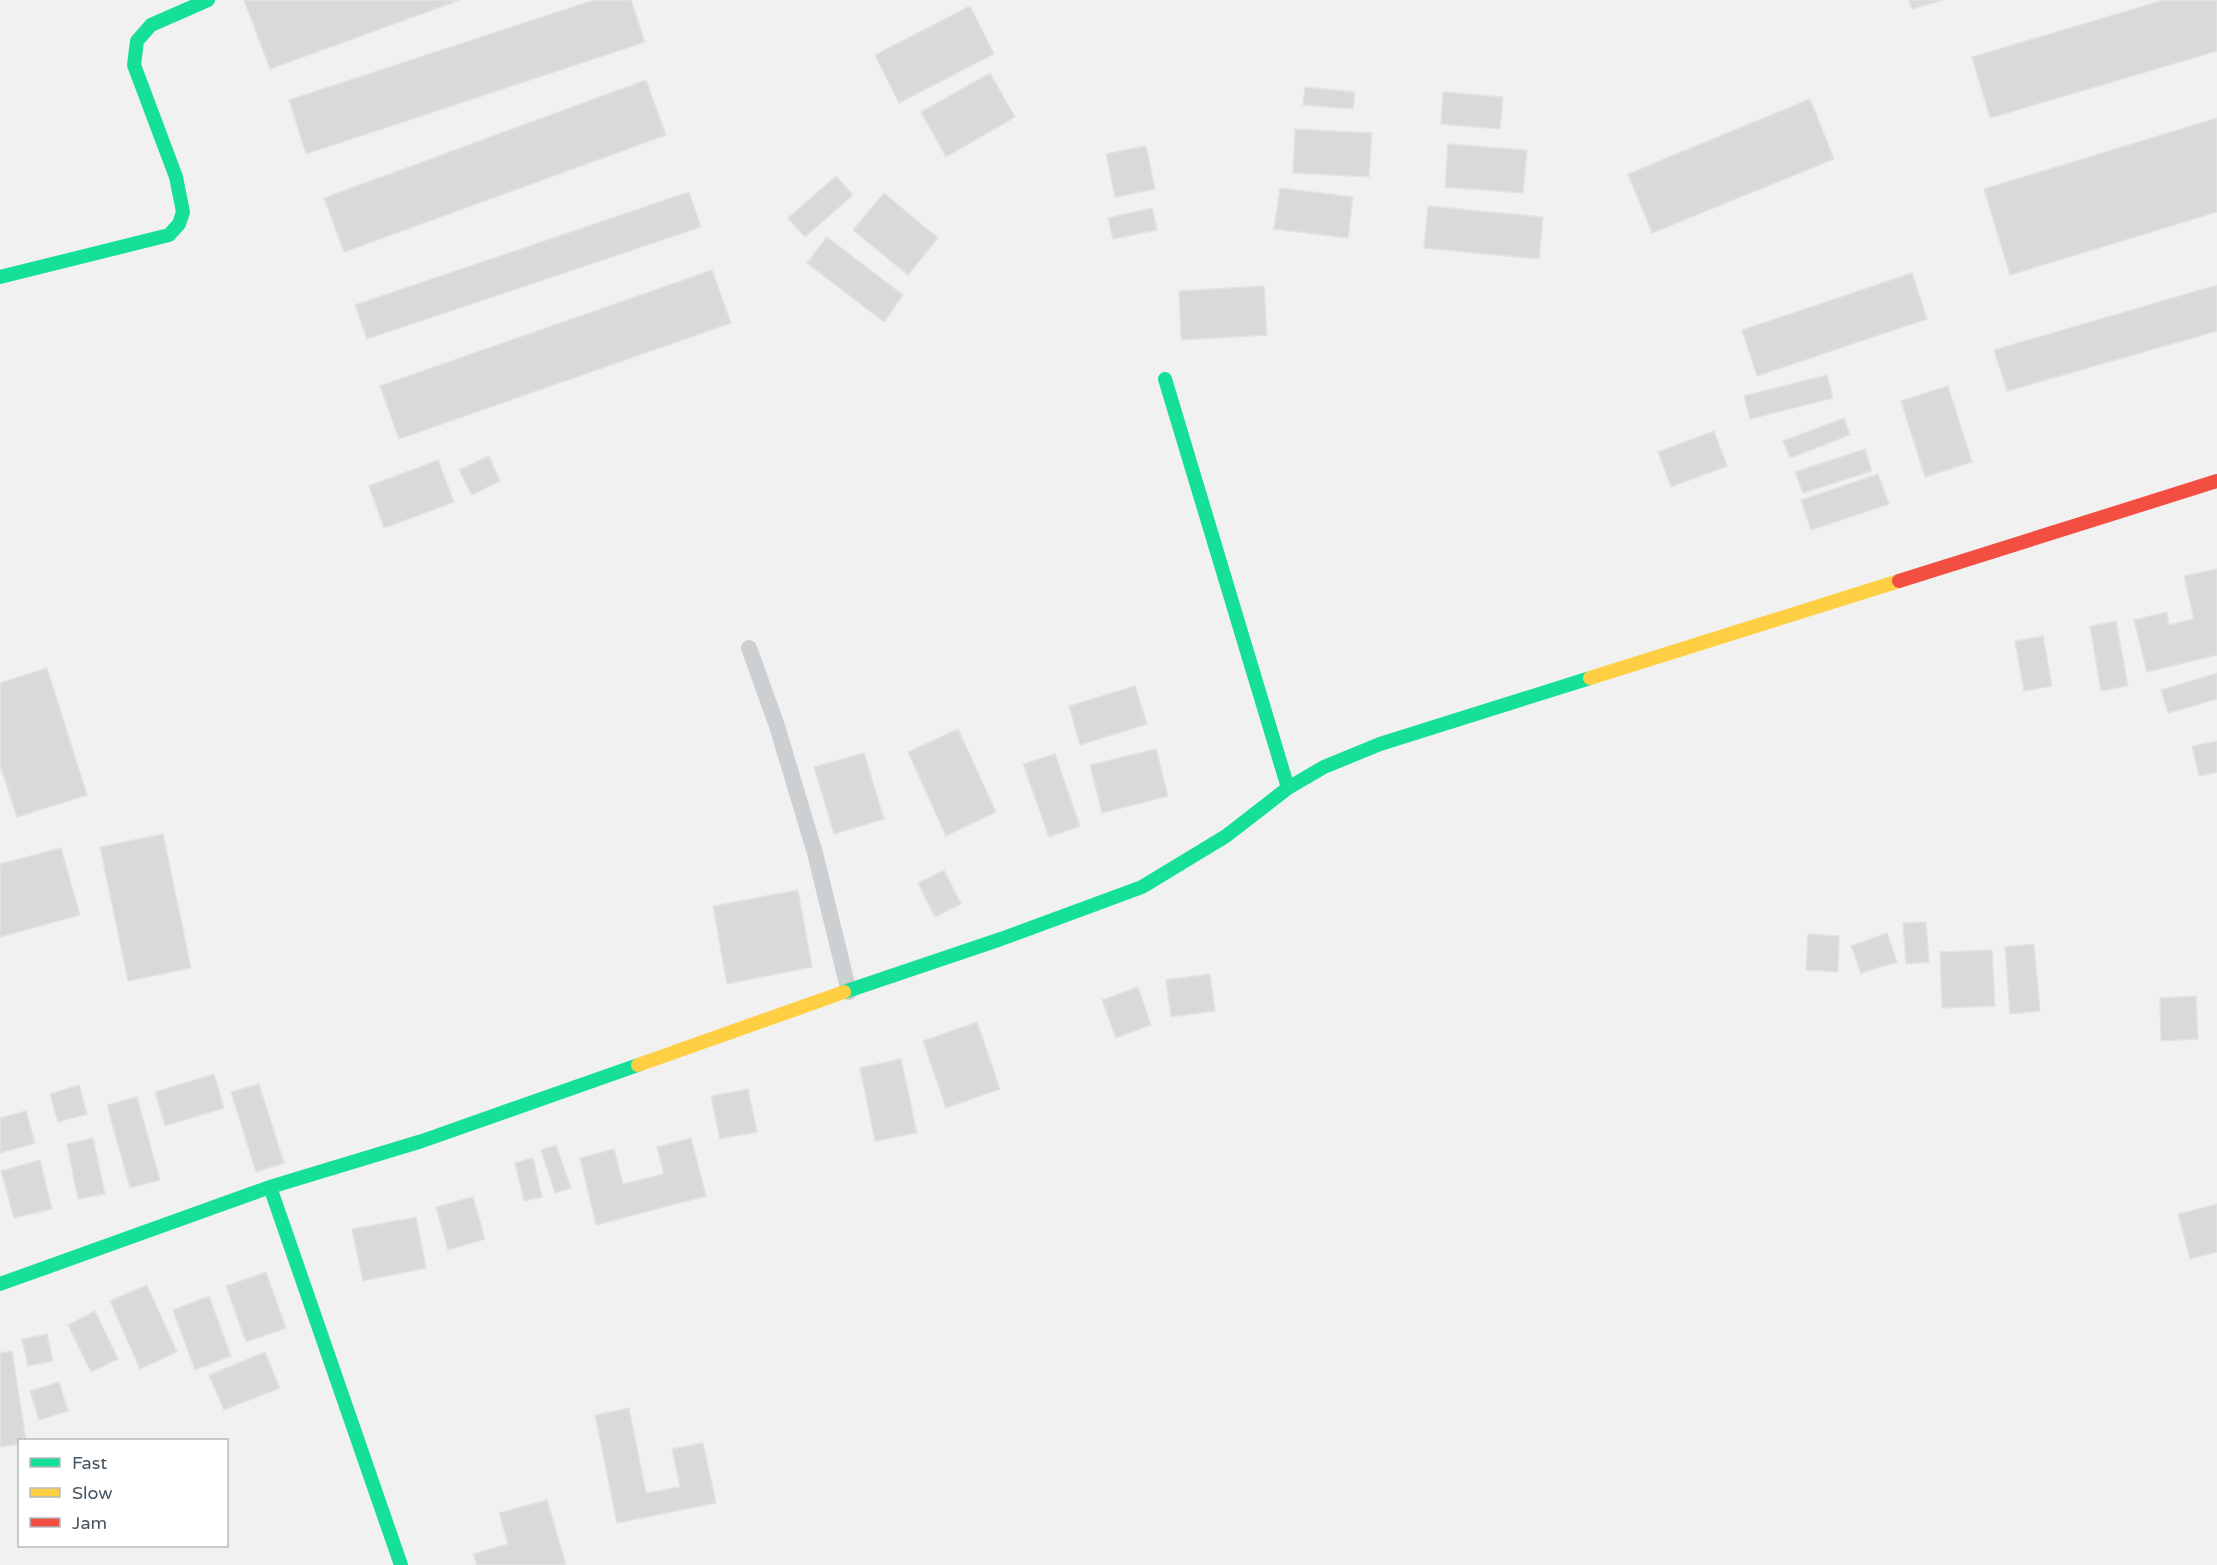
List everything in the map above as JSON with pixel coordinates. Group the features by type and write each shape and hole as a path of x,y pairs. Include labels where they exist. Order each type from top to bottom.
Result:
{"street":[{"path":"0,277 169,235 179,224 183,212 176,177 134,65 137,41 151,25 208,0"},
{"path":"1165,379 1288,788"},
{"path":"0,1284 270,1187 422,1142 1001,939 1142,887 1227,836 1288,788 1323,767 1380,744 2217,481"},
{"path":"270,1187 400,1565"}],"lane":[{"path":"749,648 777,726 815,853 849,992"}],"building":[{"path":"244,0 460,0 270,69"},
{"path":"594,0 631,0 645,42 306,154 289,100"},
{"path":"1909,0 1943,0 1912,9"},
{"path":"2164,0 2217,0 2217,51 1990,118 1972,57"},
{"path":"970,6 994,54 899,103 875,55"},
{"path":"990,73 1015,117 946,157 921,112"},
{"path":"646,80 666,135 344,252 324,198"},
{"path":"1305,87 1355,92 1353,109 1303,105"},
{"path":"1443,92 1503,97 1500,129 1441,124"},
{"path":"1810,99 1834,159 1652,233 1628,174"},
{"path":"2217,118 2217,212 2010,275 1984,189"},
{"path":"1295,129 1372,133 1369,177 1293,173"},
{"path":"1448,144 1527,150 1523,193 1445,187"},
{"path":"1146,146 1155,189 1115,197 1106,154"},
{"path":"836,176 853,195 805,237 788,218"},
{"path":"1280,188 1353,197 1348,238 1274,229"},
{"path":"689,192 701,227 367,339 355,305"},
{"path":"884,193 938,238 908,275 853,230"},
{"path":"1428,206 1543,217 1539,259 1424,248"},
{"path":"1152,208 1157,230 1113,239 1108,218"},
{"path":"827,237 903,295 884,322 807,263"},
{"path":"712,270 731,323 399,439 380,386"},
{"path":"1912,273 1927,319 1757,376 1742,330"},
{"path":"2217,285 2217,331 2007,391 1994,350"},
{"path":"1264,286 1267,335 1181,340 1179,291"},
{"path":"1827,375 1833,398 1750,419 1744,396"},
{"path":"1948,386 1972,462 1925,477 1901,401"},
{"path":"1844,418 1850,435 1790,458 1783,441"},
{"path":"1714,431 1727,466 1671,487 1658,452"},
{"path":"1865,449 1872,471 1803,493 1795,472"},
{"path":"489,456 500,481 472,495 459,470"},
{"path":"438,460 454,502 384,528 369,486"},
{"path":"1878,474 1889,504 1811,530 1801,500"},
{"path":"2217,569 2217,655 2147,672 2134,620 2167,612 2169,625 2194,619 2184,576"},
{"path":"2116,621 2128,686 2101,691 2090,626"},
{"path":"2043,636 2052,686 2024,691 2015,641"},
{"path":"47,668 87,795 17,817 0,765 0,683"},
{"path":"2217,673 2217,699 2168,713 2161,690"},
{"path":"1135,686 1147,724 1080,745 1069,706"},
{"path":"958,729 996,812 946,836 908,752"},
{"path":"2217,741 2217,772 2199,776 2192,746"},
{"path":"1156,749 1168,796 1102,813 1090,765"},
{"path":"864,753 884,819 834,834 814,767"},
{"path":"1055,754 1080,826 1049,837 1023,764"},
{"path":"163,834 191,968 128,981 100,847"},
{"path":"61,848 80,915 0,937 0,864"},
{"path":"944,870 961,904 935,917 918,883"},
{"path":"798,890 812,967 727,984 713,906"},
{"path":"1926,922 1929,962 1906,964 1903,923"},
{"path":"1887,933 1897,962 1861,973 1851,946"},
{"path":"1808,934 1839,936 1838,972 1806,970"},
{"path":"2034,944 2040,1011 2010,1014 2005,947"},
{"path":"1992,950 1995,1006 1942,1008 1940,952"},
{"path":"1210,974 1215,1011 1171,1017 1166,980"},
{"path":"1138,987 1151,1025 1116,1038 1102,1000"},
{"path":"2196,996 2198,1039 2161,1041 2160,998"},
{"path":"977,1022 1000,1089 946,1108 923,1041"},
{"path":"901,1059 917,1133 875,1141 860,1068"},
{"path":"214,1074 224,1108 165,1126 155,1092"},
{"path":"259,1084 284,1163 256,1172 231,1092"},
{"path":"79,1085 87,1114 58,1122 50,1094"},
{"path":"748,1089 757,1132 720,1139 711,1096"},
{"path":"137,1097 160,1180 130,1188 107,1105"},
{"path":"26,1111 35,1143 0,1153 0,1118"},
{"path":"93,1138 105,1194 78,1199 67,1144"},
{"path":"691,1138 706,1196 596,1225 580,1158 614,1149 623,1184 664,1174 657,1147"},
{"path":"556,1145 571,1188 555,1193 541,1150"},
{"path":"533,1158 542,1197 524,1201 515,1163"},
{"path":"40,1160 52,1209 14,1218 1,1171"},
{"path":"473,1197 485,1239 448,1250 436,1207"},
{"path":"2217,1204 2217,1252 2190,1259 2178,1214"},
{"path":"416,1217 426,1268 363,1281 352,1229"},
{"path":"266,1272 286,1328 246,1342 226,1286"},
{"path":"147,1285 177,1352 140,1369 110,1301"},
{"path":"209,1296 231,1356 195,1370 173,1310"},
{"path":"95,1311 118,1359 91,1372 68,1325"},
{"path":"47,1334 53,1361 28,1366 22,1339"},
{"path":"12,1351 26,1439 18,1439 18,1444 0,1447 0,1353"},
{"path":"265,1352 280,1388 224,1410 209,1375"},
{"path":"59,1382 68,1411 39,1420 30,1391"},
{"path":"629,1408 646,1493 680,1487 672,1449 703,1443 716,1503 617,1523 595,1415"},
{"path":"547,1500 566,1565 477,1565 473,1554 508,1544 499,1513"}],"traffic: fast":[{"path":"0,277 169,235 179,224 183,212 176,177 134,65 137,41 151,25 208,0"},
{"path":"1165,379 1288,788"},
{"path":"844,992 1001,939 1142,887 1226,836 1288,788 1324,767 1380,744 1590,678"},
{"path":"0,1284 270,1187 422,1141 638,1065"},
{"path":"270,1187 401,1565"}],"traffic: slow":[{"path":"1590,678 1899,581"},
{"path":"638,1065 844,992"}],"traffic: jam":[{"path":"1899,581 2217,481"}]}
